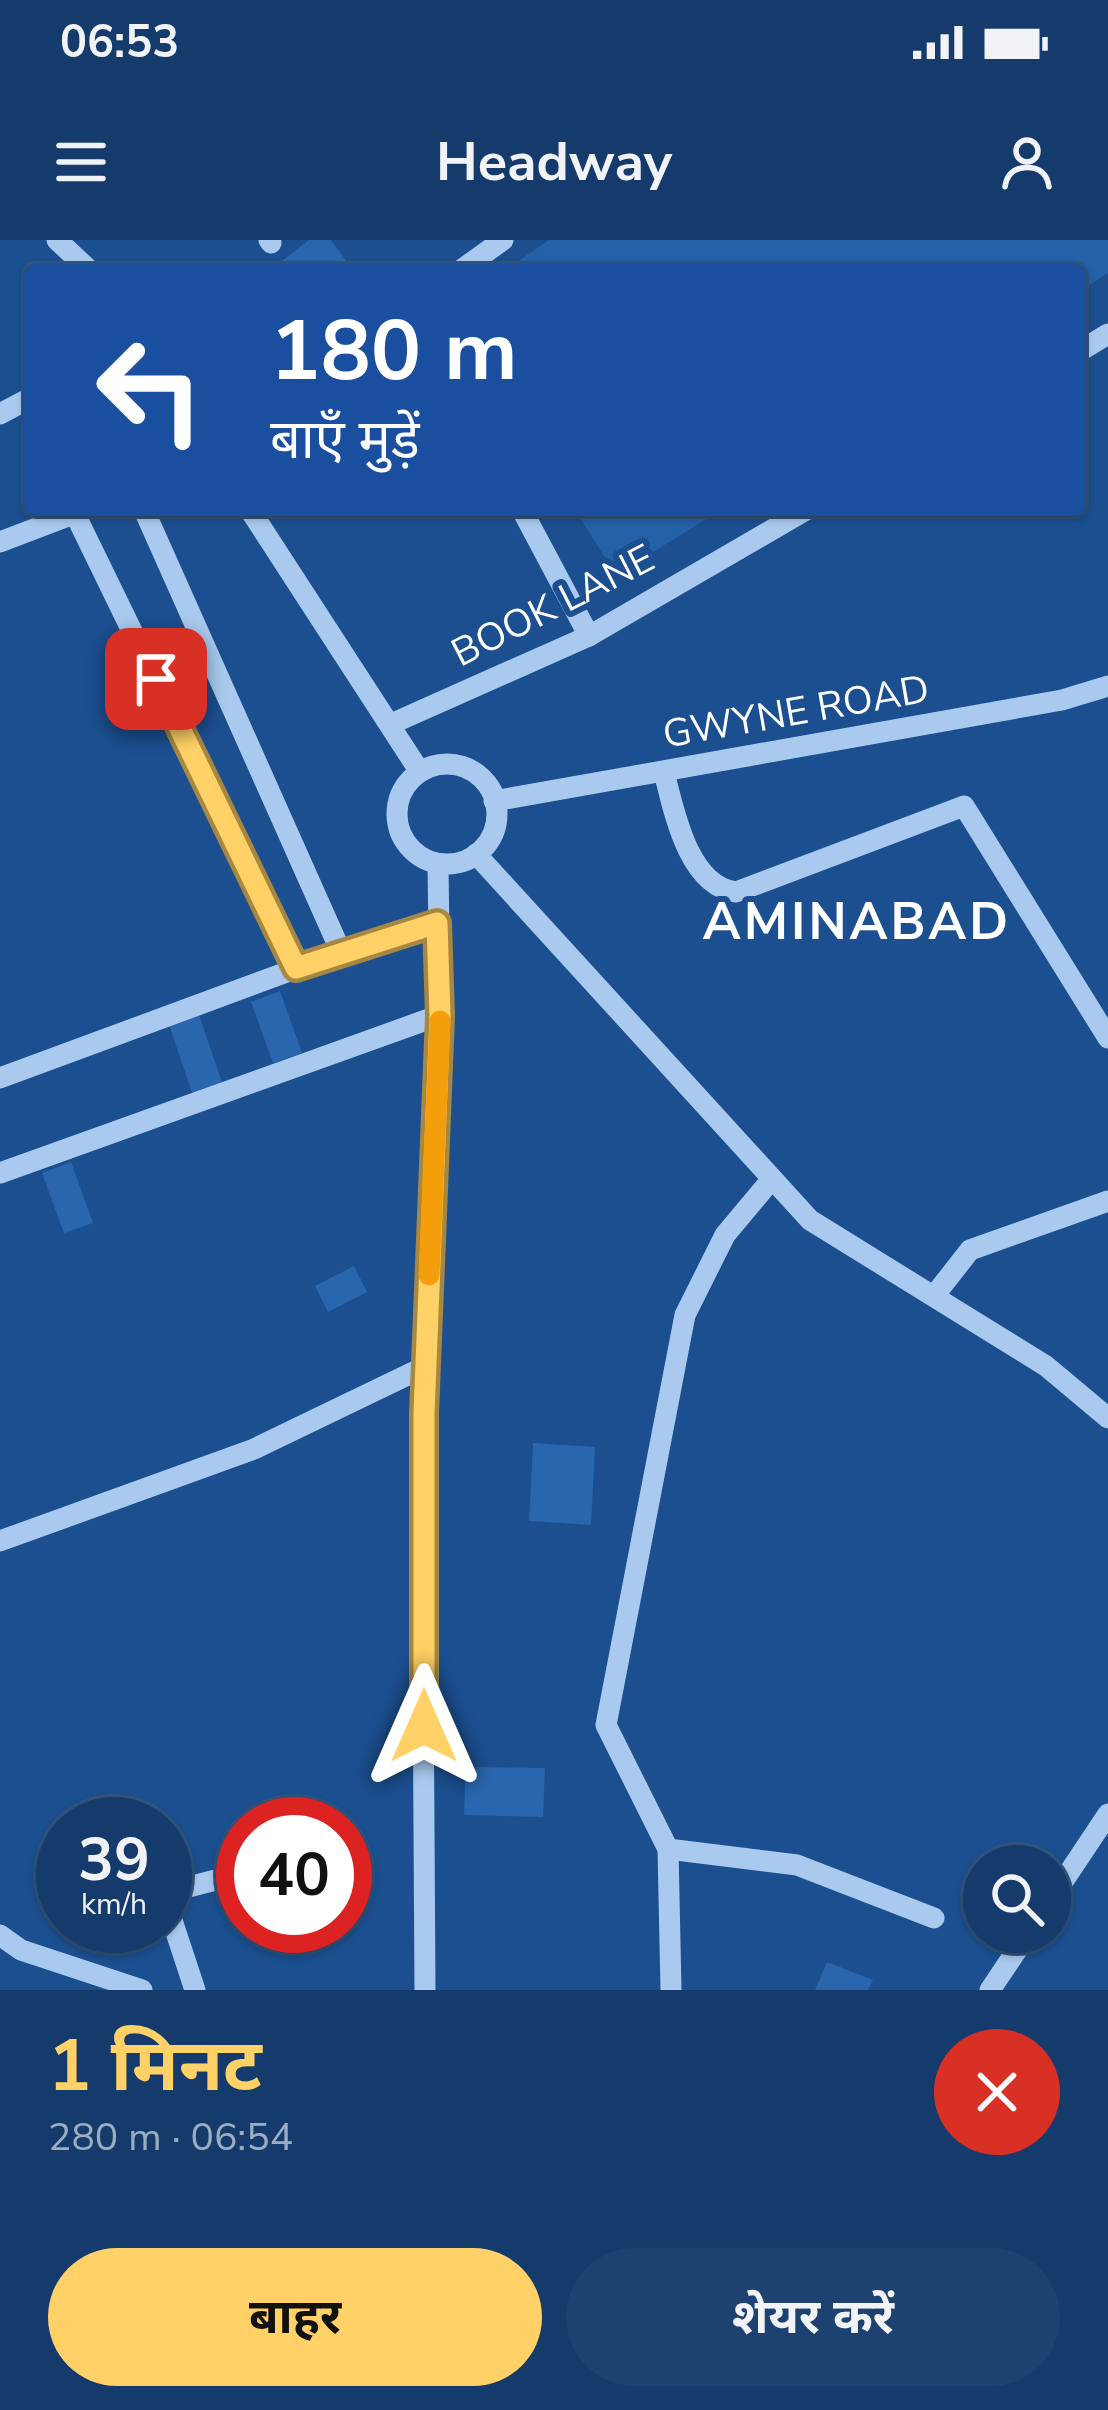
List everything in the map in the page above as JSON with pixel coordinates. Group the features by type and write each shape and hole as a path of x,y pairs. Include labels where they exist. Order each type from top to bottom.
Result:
{"street":[{"path":"57,240 83,264"},
{"path":"469,264 502,240"},
{"path":"0,542 69,516"},
{"path":"82,516 296,968"},
{"path":"147,516 341,952"},
{"path":"254,516 420,772"},
{"path":"525,516 589,637"},
{"name":"BOOK LANE","path":"391,724 589,637 796,516"},
{"name":"GWYNE ROAD","path":"494,801 1062,700 1108,686"},
{"path":"453,764 482,778 494,801 496,822 491,837 476,854 454,864 438,864 409,847 396,815 407,783 420,772 453,764"},
{"path":"664,772 680,837 712,884 736,892 964,806 1108,1039"},
{"path":"476,854 810,1220 1046,1366 1108,1418"},
{"path":"425,1990 422,1529 424,1366 440,1016 438,864"},
{"path":"0,1078 341,952 437,923"},
{"path":"0,1173 440,1016"},
{"path":"671,1990 668,1850 606,1725 685,1315 725,1234 772,1180"},
{"path":"934,1296 970,1250 1108,1201"},
{"path":"0,1541 254,1449 424,1366"},
{"path":"1071,1869 1108,1814"},
{"path":"668,1850 797,1864 934,1918"},
{"path":"0,1935 21,1950 142,1990"},
{"path":"183,1953 195,1990"},
{"path":"990,1990 1015,1953"}],"shaded area":[{"path":"549,240 1108,240 1108,273 1086,287 1086,264 514,264"},
{"path":"579,516 711,516 616,575"}],"building":[{"path":"309,240 331,240 349,264 284,264 282,261"},
{"path":"280,991 302,1053 273,1063 251,1002"},
{"path":"198,1012 224,1088 194,1098 168,1022"},
{"path":"71,1162 93,1223 64,1233 42,1173"},
{"path":"354,1266 367,1292 328,1312 315,1286"},
{"path":"533,1443 595,1447 591,1525 529,1521"},
{"path":"466,1767 545,1768 543,1817 464,1815"},
{"path":"827,1962 873,1980 868,1990 815,1990"}],"slow traffic":[{"path":"429,1275 440,1021"}],"district":[{"name":"AMINABAD","path":"857,922"}],"route":[{"path":"156,679 296,968 437,923 440,1016 424,1366 424,1726"}]}
